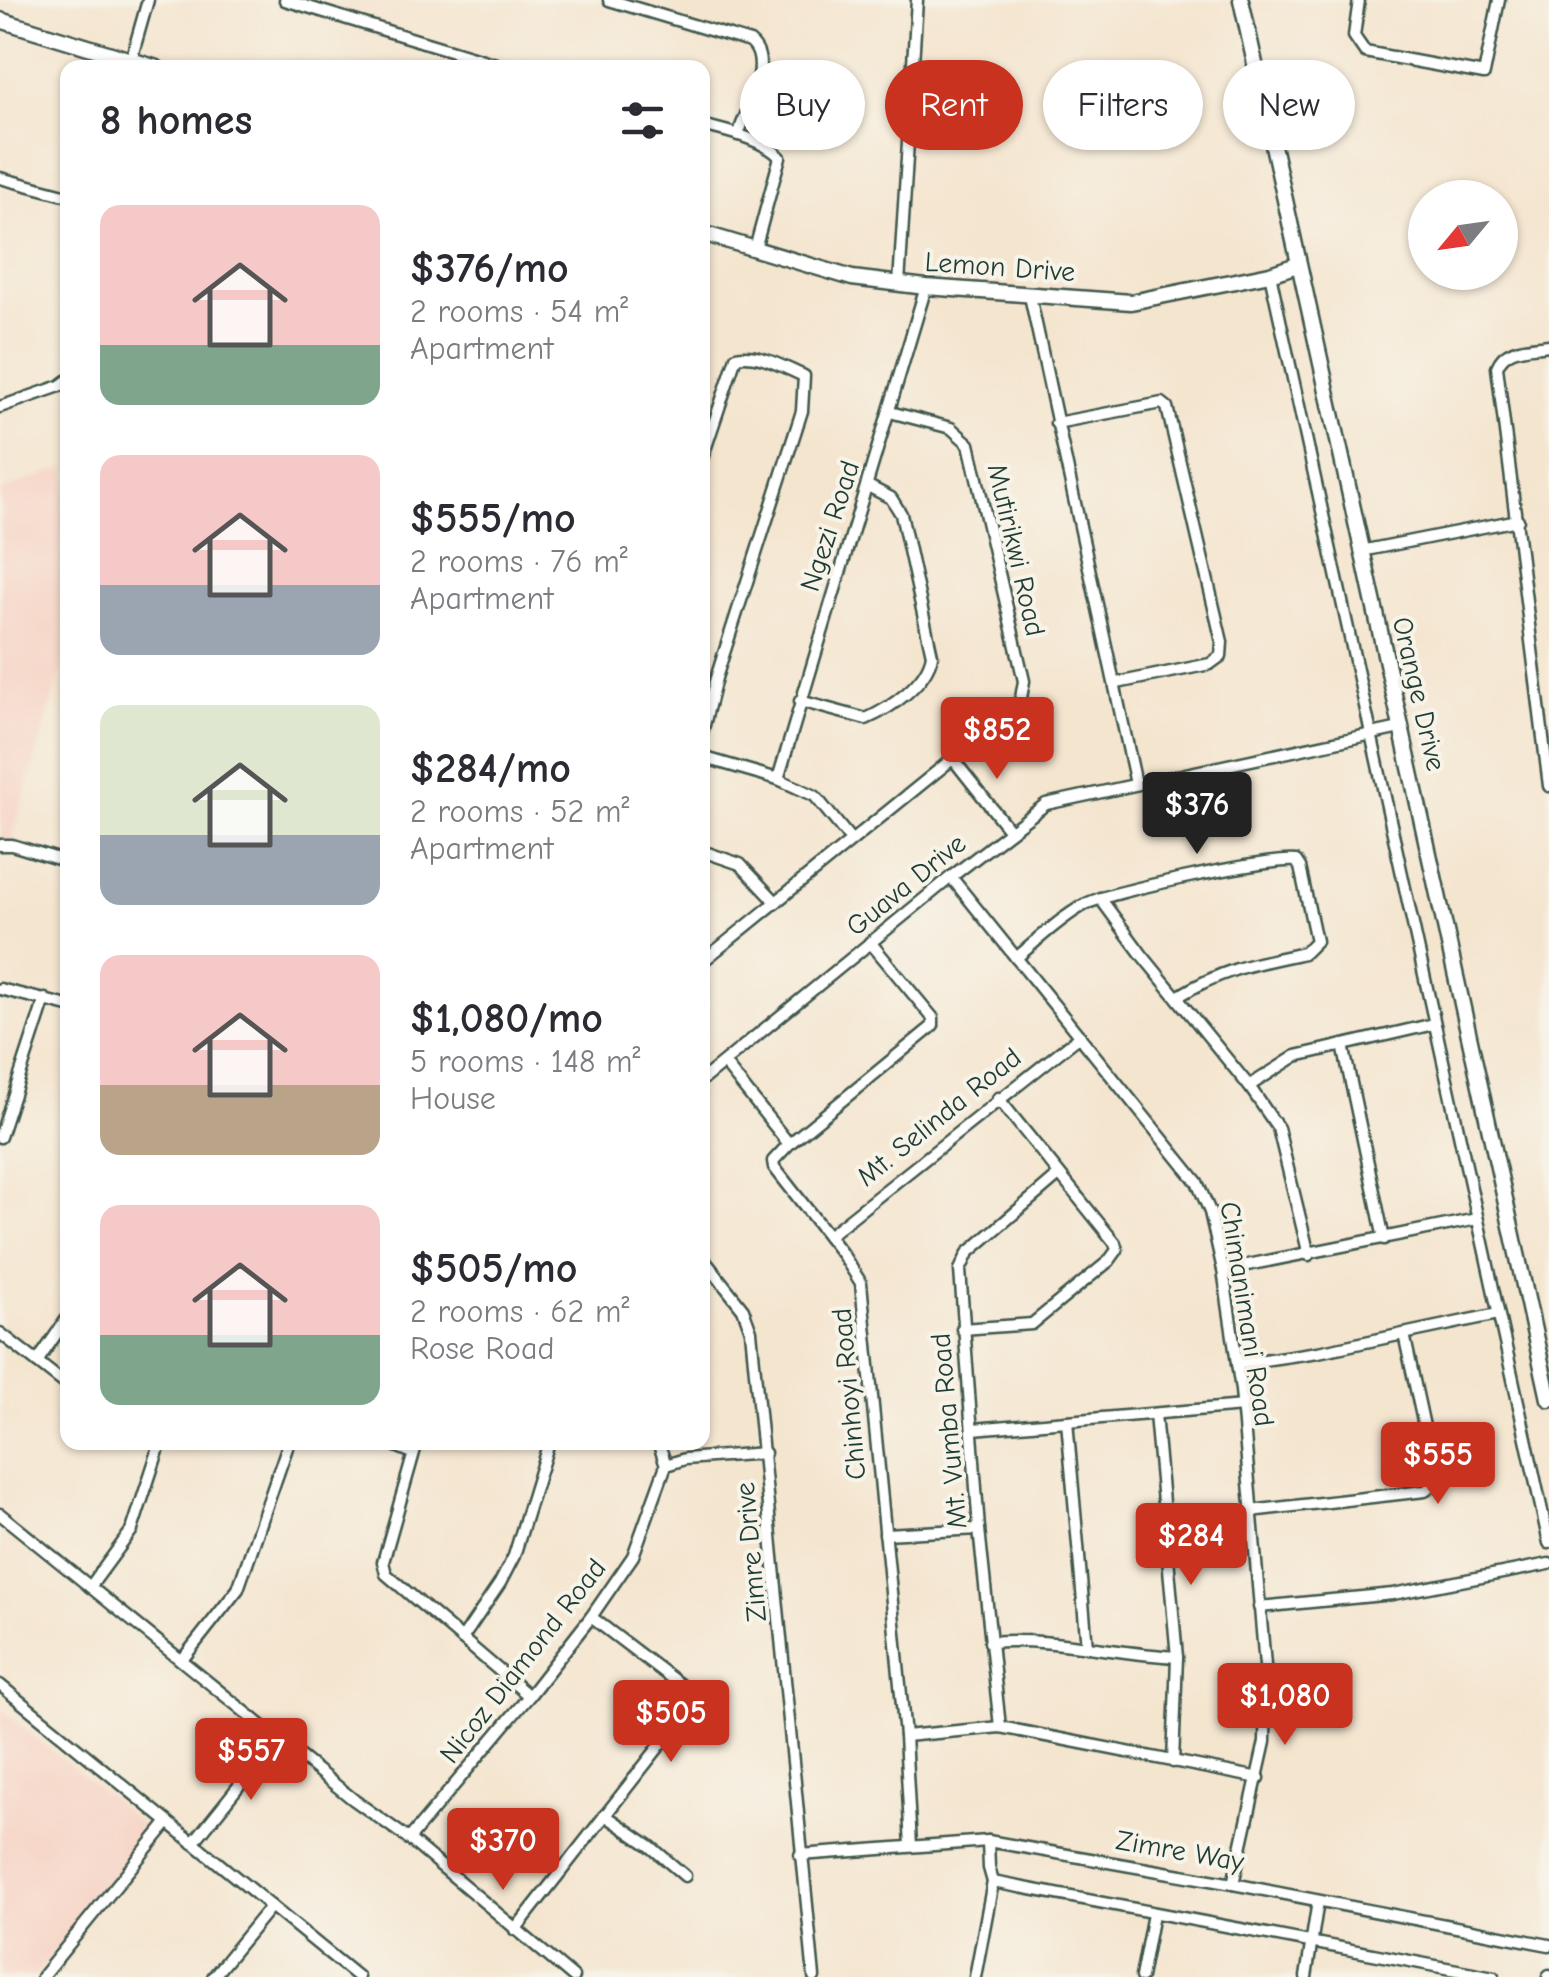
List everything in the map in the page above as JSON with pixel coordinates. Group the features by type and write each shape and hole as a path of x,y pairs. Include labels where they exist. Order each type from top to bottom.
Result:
{"street":[{"path":"0,20 131,60 148,0"},
{"path":"285,0 483,60"},
{"path":"609,0 750,42 757,48 761,67 738,135"},
{"path":"899,284 918,0"},
{"name":"Orange Drive","path":"1241,0 1549,1398"},
{"path":"1359,0 1354,36 1365,52 1484,74 1498,0"},
{"path":"710,127 738,135 780,157 754,249"},
{"path":"0,178 60,194"},
{"name":"Lemon Drive","path":"710,235 852,278 926,288 1132,302 1298,265"},
{"path":"1270,274 1549,1543"},
{"name":"Ngezi Road","path":"778,779 926,288"},
{"path":"1030,296 1136,784"},
{"path":"1549,345 1510,351 1501,357 1497,367 1549,786"},
{"path":"710,435 736,357 762,359 804,376 802,411 710,702"},
{"path":"0,407 60,386"},
{"path":"1056,422 1162,403 1168,407 1201,541 1222,642 1221,656 1210,664 1116,683"},
{"name":"Mutirikwi Road","path":"710,956 1016,706 1024,681 966,438 952,428 890,412"},
{"path":"800,701 866,719 898,699 930,667 932,655 901,514 891,498 868,486"},
{"path":"1360,551 1518,520"},
{"path":"710,676 716,678"},
{"name":"Guava Drive","path":"710,1074 1046,804 1400,728"},
{"path":"710,759 778,779 815,796 852,840"},
{"path":"952,759 1010,831"},
{"path":"0,845 60,860"},
{"path":"710,854 740,864 776,902"},
{"path":"1016,958 1070,914 1100,898 1290,860 1300,867 1316,942 1311,949 1304,954 1231,968 1177,997"},
{"name":"Chimanimani Road","path":"951,877 1198,1182 1210,1212 1223,1270 1243,1406 1266,1677 1266,1742 1234,1884"},
{"path":"1100,898 1250,1086 1278,1128 1308,1255"},
{"path":"724,1063 789,1144 933,1026 933,1018 870,942"},
{"path":"0,989 60,1004"},
{"path":"0,1137 45,999"},
{"path":"1250,1086 1296,1056 1434,1024"},
{"name":"Mt. Selinda Road","path":"828,1236 1080,1036"},
{"path":"1342,1045 1384,1239"},
{"path":"962,1329 1032,1324 1117,1253 1115,1244 998,1098"},
{"name":"Chinhoyi Road","path":"789,1144 776,1156 774,1167 861,1283 905,1736 910,1846"},
{"name":"Mt. Vumba Road","path":"1000,1727 979,1529 960,1270 963,1261 1059,1175"},
{"path":"1223,1270 1477,1219"},
{"name":"Zimre Drive","path":"710,1267 743,1309 751,1331 814,1977"},
{"path":"1237,1364 1318,1352 1498,1314"},
{"path":"36,1362 60,1329"},
{"path":"0,1333 60,1380"},
{"path":"1250,1512 1425,1491 1433,1486 1435,1476 1404,1334"},
{"path":"973,1429 1243,1406"},
{"path":"1154,1414 1177,1657 1173,1762"},
{"path":"1067,1421 1087,1648"},
{"path":"90,1587 132,1530 157,1450"},
{"path":"182,1660 238,1590 286,1450"},
{"path":"414,1450 383,1562 386,1574 530,1696"},
{"path":"462,1639 514,1556 547,1450"},
{"path":"661,1450 666,1466 685,1459 764,1453"},
{"name":"Nicoz Diamond Road","path":"409,1839 592,1617 633,1556 666,1466"},
{"path":"0,1514 354,1800 409,1839 573,1977"},
{"path":"885,1534 979,1529"},
{"path":"1259,1607 1392,1594 1549,1564"},
{"path":"515,1930 687,1711 690,1702 687,1690 592,1617"},
{"path":"990,1642 1022,1640 1118,1654 1177,1657"},
{"path":"0,1685 358,1977"},
{"path":"905,1736 1000,1727 1259,1778"},
{"path":"192,1843 278,1738"},
{"path":"605,1815 686,1876"},
{"path":"42,1977 168,1822"},
{"path":"975,1977 994,1882 988,1841"},
{"name":"Zimre Way","path":"800,1855 988,1841 1549,1945"},
{"path":"994,1882 1494,1977"},
{"path":"1306,1977 1318,1901"},
{"path":"213,1977 271,1906"},
{"path":"1141,1977 1153,1914"}],"shaded area":[{"path":"60,469 60,675 10,845 0,843 0,491"},
{"path":"0,1708 152,1832 34,1977 0,1977"}]}
